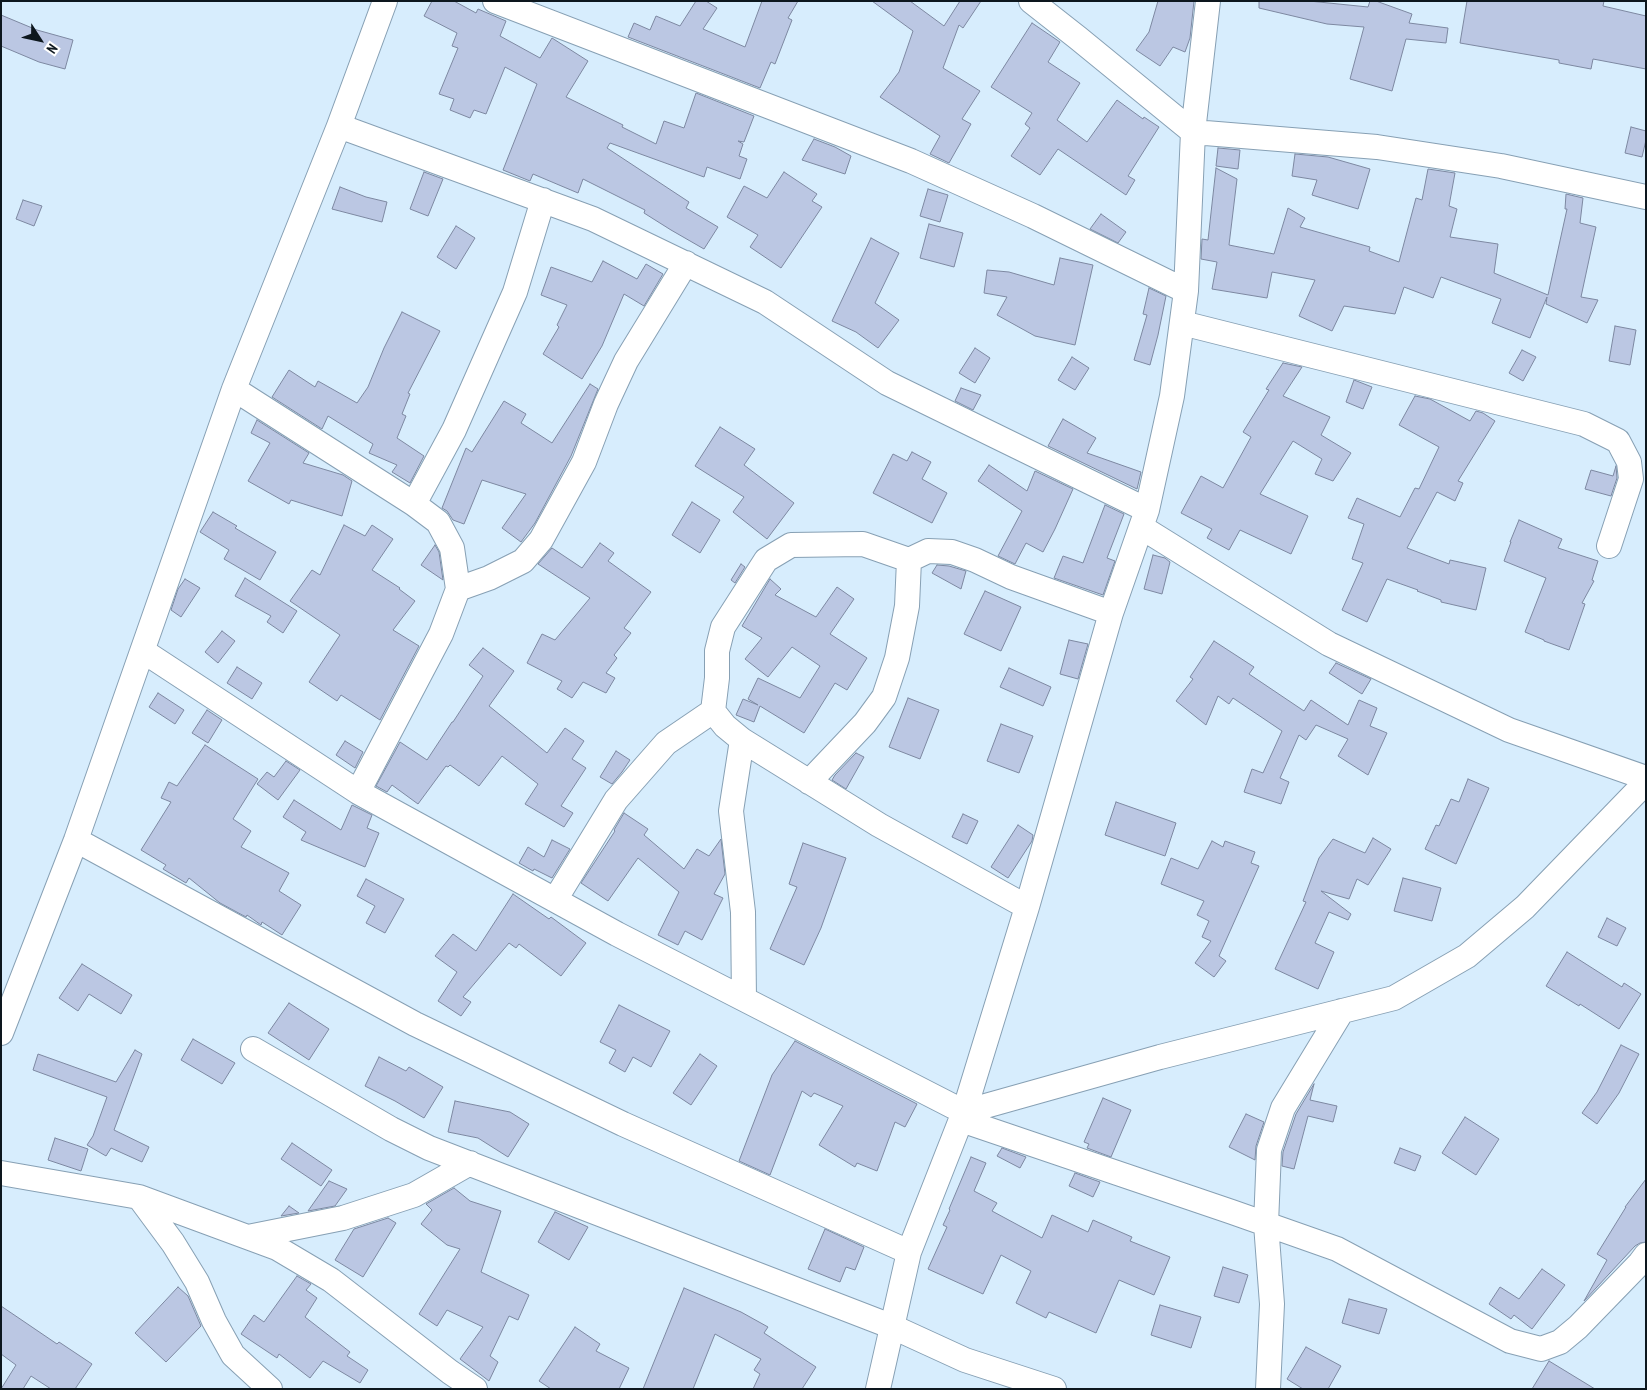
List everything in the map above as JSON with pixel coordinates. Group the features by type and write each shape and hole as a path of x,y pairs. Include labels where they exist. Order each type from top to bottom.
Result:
{"street":[{"path":"1,1033 76,840 234,389 339,126 385,1"},
{"path":"495,1 911,161 1032,216 1186,291"},
{"path":"1032,1 1193,132 1377,147 1501,166 1646,197"},
{"path":"878,1389 909,1252 963,1116 1027,907 1111,613 1144,518 1172,396 1186,291 1193,132 1208,1"},
{"path":"339,126 593,218 765,302 887,383 1144,518 1329,644 1509,730 1646,778"},
{"path":"414,504 454,430 515,292 543,200"},
{"path":"458,589 489,578 523,562 541,540 584,462 606,404 626,361 686,263"},
{"path":"1182,323 1584,424 1618,442 1629,462 1631,479 1609,546"},
{"path":"234,389 414,504 438,522 452,548 458,589 441,634 358,792"},
{"path":"1027,907 879,826 742,740 724,726 713,711 717,678 717,651 723,627 766,560 791,545 863,544 910,560 928,551 952,552 1012,577 1111,613"},
{"path":"809,782 865,723 884,697 897,658 907,606 910,560"},
{"path":"143,651 358,792 555,900 963,1116 1337,1249 1510,1341 1541,1349 1560,1342 1578,1328 1646,1255"},
{"path":"555,900 616,800 666,743 713,711"},
{"path":"742,740 731,811 743,912 744,999"},
{"path":"963,1116 1160,1057 1394,998 1467,956 1525,907 1646,782"},
{"path":"76,840 415,1024 623,1124 909,1252"},
{"path":"1268,1389 1272,1304 1266,1224 1269,1150 1283,1108 1342,1011"},
{"path":"253,1049 391,1129 429,1148 893,1327 965,1360 1054,1389"},
{"path":"248,1237 343,1218 414,1195 470,1163"},
{"path":"1,1173 139,1197 277,1248 331,1280 450,1372 475,1389"},
{"path":"139,1197 173,1244 197,1282 214,1321 233,1355 270,1389"}],"building":[{"path":"432,1 454,1 476,13 478,9 506,21 500,36 540,58 552,38 588,61 566,97 623,125 622,127 656,144 664,121 684,128 696,93 754,116 744,142 738,141 743,144 739,156 747,159 740,179 707,167 704,177 610,143 607,148 689,202 686,208 718,227 704,249 644,213 645,210 583,179 578,193 533,174 530,181 503,170 537,84 505,67 486,114 474,110 470,118 450,110 454,99 439,94 458,48 452,46 457,33 424,16"},
{"path":"696,1 706,1 717,8 703,29 745,47 762,1 798,1 788,18 792,20 775,64 771,62 760,88 628,37 634,23 650,30 656,16 680,26"},
{"path":"872,1 910,1 944,26 960,1 981,1 963,28 959,25 943,68 980,91 962,119 971,124 949,163 930,154 940,136 880,97 899,72 913,31"},
{"path":"1158,1 1194,1 1190,38 1185,52 1173,47 1160,66 1136,50 1149,32"},
{"path":"1259,1 1309,1 1368,7 1370,1 1376,1 1412,14 1409,23 1448,28 1446,43 1406,39 1392,91 1350,79 1364,27 1327,24 1259,8"},
{"path":"1467,1 1604,1 1603,6 1646,16 1646,69 1593,59 1591,69 1559,63 1559,60 1460,43"},
{"path":"1,15 37,30 73,40 65,69 39,62 1,46"},
{"path":"1032,23 1060,42 1048,62 1080,83 1057,120 1087,142 1117,100 1143,119 1144,117 1159,127 1128,176 1135,180 1126,195 1058,149 1040,175 1011,156 1030,128 1025,124 1032,113 991,87"},
{"path":"1631,127 1646,131 1642,157 1625,153"},
{"path":"814,139 851,156 845,174 802,160"},
{"path":"1218,148 1240,150 1238,169 1216,166"},
{"path":"1295,154 1328,157 1370,169 1358,209 1312,195 1317,180 1292,176"},
{"path":"1216,168 1237,179 1229,245 1274,254 1288,208 1305,218 1300,227 1370,247 1369,251 1399,262 1416,198 1422,200 1428,169 1455,173 1449,206 1457,209 1450,237 1498,244 1494,273 1548,295 1567,209 1565,209 1566,194 1583,198 1580,223 1596,227 1581,297 1598,300 1587,323 1546,304 1547,297 1530,338 1492,323 1501,299 1441,277 1433,298 1404,287 1395,314 1344,306 1332,331 1299,316 1315,280 1272,272 1267,298 1212,289 1217,262 1201,259 1202,239 1208,240"},
{"path":"424,172 443,179 428,216 410,209"},
{"path":"784,172 817,194 812,201 822,207 781,268 750,247 758,235 727,217 744,186 767,198"},
{"path":"340,187 366,197 387,202 382,222 332,209"},
{"path":"928,189 948,195 940,222 920,216"},
{"path":"23,200 42,206 34,226 16,219"},
{"path":"1101,214 1126,232 1118,243 1090,229"},
{"path":"929,224 963,233 954,267 920,258"},
{"path":"456,226 475,238 456,269 437,257"},
{"path":"871,238 899,253 875,303 899,320 878,348 856,332 832,321"},
{"path":"1060,258 1093,265 1075,345 1035,336 997,315 1007,297 984,293 987,270 1009,272 1054,285"},
{"path":"603,261 637,279 646,264 663,274 644,306 624,294 602,346 582,379 543,354 559,327 557,325 567,305 541,295 551,267 592,282"},
{"path":"1149,288 1166,296 1150,365 1134,360 1147,315 1143,314"},
{"path":"402,312 440,331 408,393 410,394 402,414 406,416 397,438 424,456 410,483 392,472 397,465 369,453 373,444 328,416 322,429 272,397 289,370 315,387 318,381 357,403 368,387 384,348"},
{"path":"1615,326 1636,330 1630,365 1609,361"},
{"path":"975,348 990,358 975,383 959,373"},
{"path":"1522,350 1536,357 1523,381 1509,373"},
{"path":"1072,357 1089,368 1075,390 1058,380"},
{"path":"1283,363 1302,367 1283,396 1330,417 1321,435 1351,453 1333,481 1315,474 1322,459 1293,441 1260,494 1308,516 1291,554 1240,530 1229,550 1207,538 1212,529 1181,513 1201,476 1223,488 1251,437 1243,432 1269,390 1266,389"},
{"path":"1354,380 1372,387 1363,409 1346,402"},
{"path":"590,384 598,389 571,456 535,523 521,542 502,528 526,494 482,480 464,524 453,520 447,511 442,508 466,448 472,452 504,401 526,414 521,423 552,443"},
{"path":"961,388 981,395 973,410 955,401"},
{"path":"1415,396 1430,399 1470,421 1476,411 1495,421 1458,481 1463,483 1455,501 1437,492 1407,548 1449,564 1450,560 1486,568 1476,610 1441,602 1441,600 1418,590 1387,579 1367,622 1342,610 1363,563 1352,559 1364,524 1348,518 1357,498 1400,517 1415,488 1419,489 1439,447 1399,425"},
{"path":"1063,419 1096,438 1087,453 1141,472 1137,489 1048,446"},
{"path":"257,420 309,453 303,463 343,475 352,481 342,516 291,500 289,504 248,481 270,443 251,433"},
{"path":"720,427 755,449 744,465 794,503 767,539 733,512 744,497 695,466"},
{"path":"912,452 931,462 922,479 947,493 932,523 873,493 893,454 907,461"},
{"path":"989,465 1027,491 1035,471 1073,489 1043,552 1026,543 1015,564 998,556 1022,511 978,481"},
{"path":"1616,466 1617,478 1611,496 1585,489 1591,470 1613,476"},
{"path":"692,502 720,520 700,553 672,535"},
{"path":"1105,505 1124,514 1107,558 1115,561 1103,595 1054,578 1063,556 1083,563"},
{"path":"213,512 237,526 235,528 276,552 260,580 224,559 229,550 200,532"},
{"path":"1519,520 1562,539 1558,548 1598,561 1592,580 1594,581 1582,603 1585,604 1569,650 1525,632 1546,578 1504,561"},
{"path":"344,525 365,536 372,525 393,539 372,570 400,588 415,601 393,630 419,646 380,720 341,695 337,701 309,682 340,635 290,601 312,570 320,575"},
{"path":"600,543 614,553 608,561 651,592 624,628 631,633 614,655 617,658 606,673 615,678 606,693 583,682 572,698 557,689 562,681 527,663 542,634 555,640 590,598 538,564 552,548 582,568"},
{"path":"435,545 439,552 443,580 421,565"},
{"path":"1153,555 1165,558 1170,562 1162,594 1144,589"},
{"path":"741,564 745,567 735,583 731,580"},
{"path":"937,565 966,571 961,589 932,573"},
{"path":"245,578 297,611 283,633 267,622 271,616 235,596"},
{"path":"185,579 200,588 181,617 171,610 178,589"},
{"path":"770,579 781,589 775,595 816,617 837,587 854,599 830,634 867,658 847,690 835,683 804,733 760,706 754,722 736,715 743,699 758,705 748,699 758,678 800,698 820,666 792,647 768,677 745,659 762,638 742,626"},
{"path":"985,591 1021,607 1001,651 964,634"},
{"path":"222,631 235,641 218,663 205,652"},
{"path":"1069,640 1088,644 1078,679 1060,674"},
{"path":"1214,641 1254,667 1249,674 1304,711 1311,700 1348,725 1359,700 1377,708 1370,726 1387,733 1368,775 1338,756 1348,739 1316,725 1306,740 1299,735 1280,778 1289,782 1281,804 1244,792 1252,769 1263,773 1282,731 1233,698 1229,704 1218,696 1206,725 1176,701 1193,679 1190,677"},
{"path":"483,648 514,671 489,706 547,753 565,728 584,741 572,759 586,768 561,806 573,813 564,827 525,804 538,784 502,756 479,786 450,765 446,766 418,804 392,785 387,792 376,786 400,742 427,760 483,676 469,665"},
{"path":"1336,663 1371,679 1362,694 1329,673"},
{"path":"237,667 262,683 252,699 227,683"},
{"path":"1009,668 1051,687 1043,706 1000,687"},
{"path":"158,693 184,710 175,724 149,707"},
{"path":"908,698 939,710 920,759 889,747"},
{"path":"207,710 222,720 208,743 192,733"},
{"path":"1001,724 1033,736 1019,773 987,761"},
{"path":"345,741 363,752 355,768 336,755"},
{"path":"205,745 258,779 233,819 251,831 241,847 289,873 279,891 301,905 282,935 262,922 261,925 247,915 246,917 220,903 189,878 186,883 163,869 166,865 141,850 171,802 161,798 169,782 177,786"},
{"path":"616,751 630,760 612,784 600,777"},
{"path":"856,753 864,757 846,789 832,780"},
{"path":"286,761 300,770 278,800 257,784 267,772 274,777"},
{"path":"1468,779 1489,788 1456,864 1425,849 1436,825 1439,826 1451,799 1459,802"},
{"path":"294,800 341,830 352,805 372,815 367,828 379,833 365,867 301,840 306,832 283,817"},
{"path":"1116,802 1176,823 1165,856 1105,835"},
{"path":"624,813 648,829 644,835 684,869 697,849 709,856 721,839 725,874 714,894 723,898 702,940 685,931 678,945 658,935 679,892 638,858 608,901 581,883 615,831"},
{"path":"963,814 978,821 967,844 952,837"},
{"path":"1018,825 1033,835 1032,841 1008,878 991,867"},
{"path":"1373,838 1391,849 1368,885 1357,879 1349,899 1321,891 1351,914 1348,920 1329,912 1315,943 1334,952 1318,989 1275,969 1306,902 1303,901 1319,858 1333,839 1365,853"},
{"path":"552,840 570,849 552,878 519,863 528,847 544,857"},
{"path":"1212,841 1223,847 1225,841 1255,852 1251,863 1259,866 1219,956 1226,961 1214,977 1195,963 1211,941 1202,937 1209,921 1197,915 1204,901 1161,884 1171,858 1198,869"},
{"path":"803,843 846,858 821,928 804,965 770,949 797,887 789,884"},
{"path":"1403,878 1441,888 1432,921 1394,911"},
{"path":"366,879 404,899 385,933 366,923 375,906 357,896"},
{"path":"513,894 549,919 551,917 586,943 561,976 519,944 516,948 509,943 463,997 471,1002 461,1016 438,1001 457,972 435,956 453,934 476,951"},
{"path":"1607,918 1626,928 1617,946 1598,937"},
{"path":"1567,952 1622,987 1624,983 1641,994 1619,1029 1580,1004 1579,1006 1546,986"},
{"path":"82,964 132,995 121,1014 89,994 78,1011 59,998"},
{"path":"289,1003 329,1029 309,1060 268,1033"},
{"path":"619,1005 670,1031 651,1067 633,1057 625,1072 609,1063 616,1050 600,1042"},
{"path":"193,1039 235,1063 222,1084 181,1060"},
{"path":"795,1041 917,1104 905,1127 895,1122 877,1171 857,1163 855,1167 819,1145 843,1106 814,1093 811,1097 802,1091 770,1175 739,1161 772,1075"},
{"path":"1621,1045 1639,1054 1619,1093 1597,1124 1582,1113 1597,1092"},
{"path":"135,1050 142,1054 114,1130 149,1147 142,1162 111,1148 106,1156 87,1145 93,1136 107,1097 33,1070 38,1054 116,1082"},
{"path":"700,1054 717,1066 691,1105 673,1093"},
{"path":"379,1057 406,1071 409,1067 443,1087 424,1118 365,1086"},
{"path":"1314,1084 1310,1100 1337,1106 1333,1122 1308,1116 1294,1169 1282,1166 1283,1152 1296,1114"},
{"path":"1103,1098 1131,1110 1111,1157 1087,1148 1089,1144 1084,1142"},
{"path":"455,1101 510,1112 529,1124 508,1157 478,1138 448,1132"},
{"path":"1246,1114 1264,1122 1256,1146 1255,1160 1229,1147"},
{"path":"1465,1117 1499,1139 1476,1175 1442,1153"},
{"path":"55,1138 88,1149 81,1171 48,1160"},
{"path":"292,1143 332,1170 321,1186 281,1159"},
{"path":"1002,1148 1026,1157 1020,1168 997,1156"},
{"path":"1400,1148 1421,1156 1415,1171 1394,1163"},
{"path":"971,1157 986,1163 974,1191 997,1203 992,1211 1042,1238 1052,1215 1088,1232 1093,1220 1132,1237 1130,1241 1170,1257 1154,1295 1119,1280 1096,1333 1049,1312 1046,1318 1016,1303 1031,1271 1001,1255 983,1294 928,1269 947,1227 943,1225"},
{"path":"1075,1173 1100,1182 1093,1197 1069,1186"},
{"path":"1646,1179 1646,1242 1635,1246 1584,1301 1607,1260 1597,1254 1625,1207"},
{"path":"329,1181 347,1189 335,1206 308,1211"},
{"path":"454,1188 470,1201 501,1211 481,1272 529,1295 518,1320 509,1316 490,1356 498,1362 489,1381 460,1359 483,1327 447,1310 437,1326 419,1314 460,1249 447,1245 421,1224 432,1210 426,1204"},
{"path":"289,1206 299,1213 281,1216"},
{"path":"555,1212 588,1227 569,1260 538,1242"},
{"path":"388,1218 396,1223 363,1277 335,1260 354,1229"},
{"path":"825,1229 864,1247 855,1270 846,1267 840,1282 808,1269"},
{"path":"1223,1267 1248,1275 1239,1303 1214,1296"},
{"path":"1542,1269 1565,1285 1532,1329 1514,1315 1511,1319 1489,1304 1500,1287 1519,1299"},
{"path":"297,1276 311,1284 306,1290 317,1298 305,1317 350,1352 347,1356 368,1370 360,1383 323,1361 310,1378 279,1354 277,1358 241,1334 254,1315 264,1322"},
{"path":"178,1287 188,1296 201,1326 166,1362 135,1333"},
{"path":"684,1288 741,1312 768,1327 764,1333 816,1367 802,1389 753,1389 760,1374 754,1370 761,1359 715,1334 693,1389 643,1389"},
{"path":"1349,1299 1387,1309 1379,1334 1342,1323"},
{"path":"1160,1305 1201,1317 1191,1348 1151,1335"},
{"path":"1,1306 57,1344 59,1342 92,1364 75,1389 51,1389 31,1376 23,1389 1,1389 16,1365 1,1354"},
{"path":"575,1327 600,1344 596,1351 629,1368 619,1389 551,1389 539,1381"},
{"path":"1306,1347 1341,1366 1328,1389 1303,1389 1287,1379"},
{"path":"1549,1361 1595,1389 1532,1389"}]}
